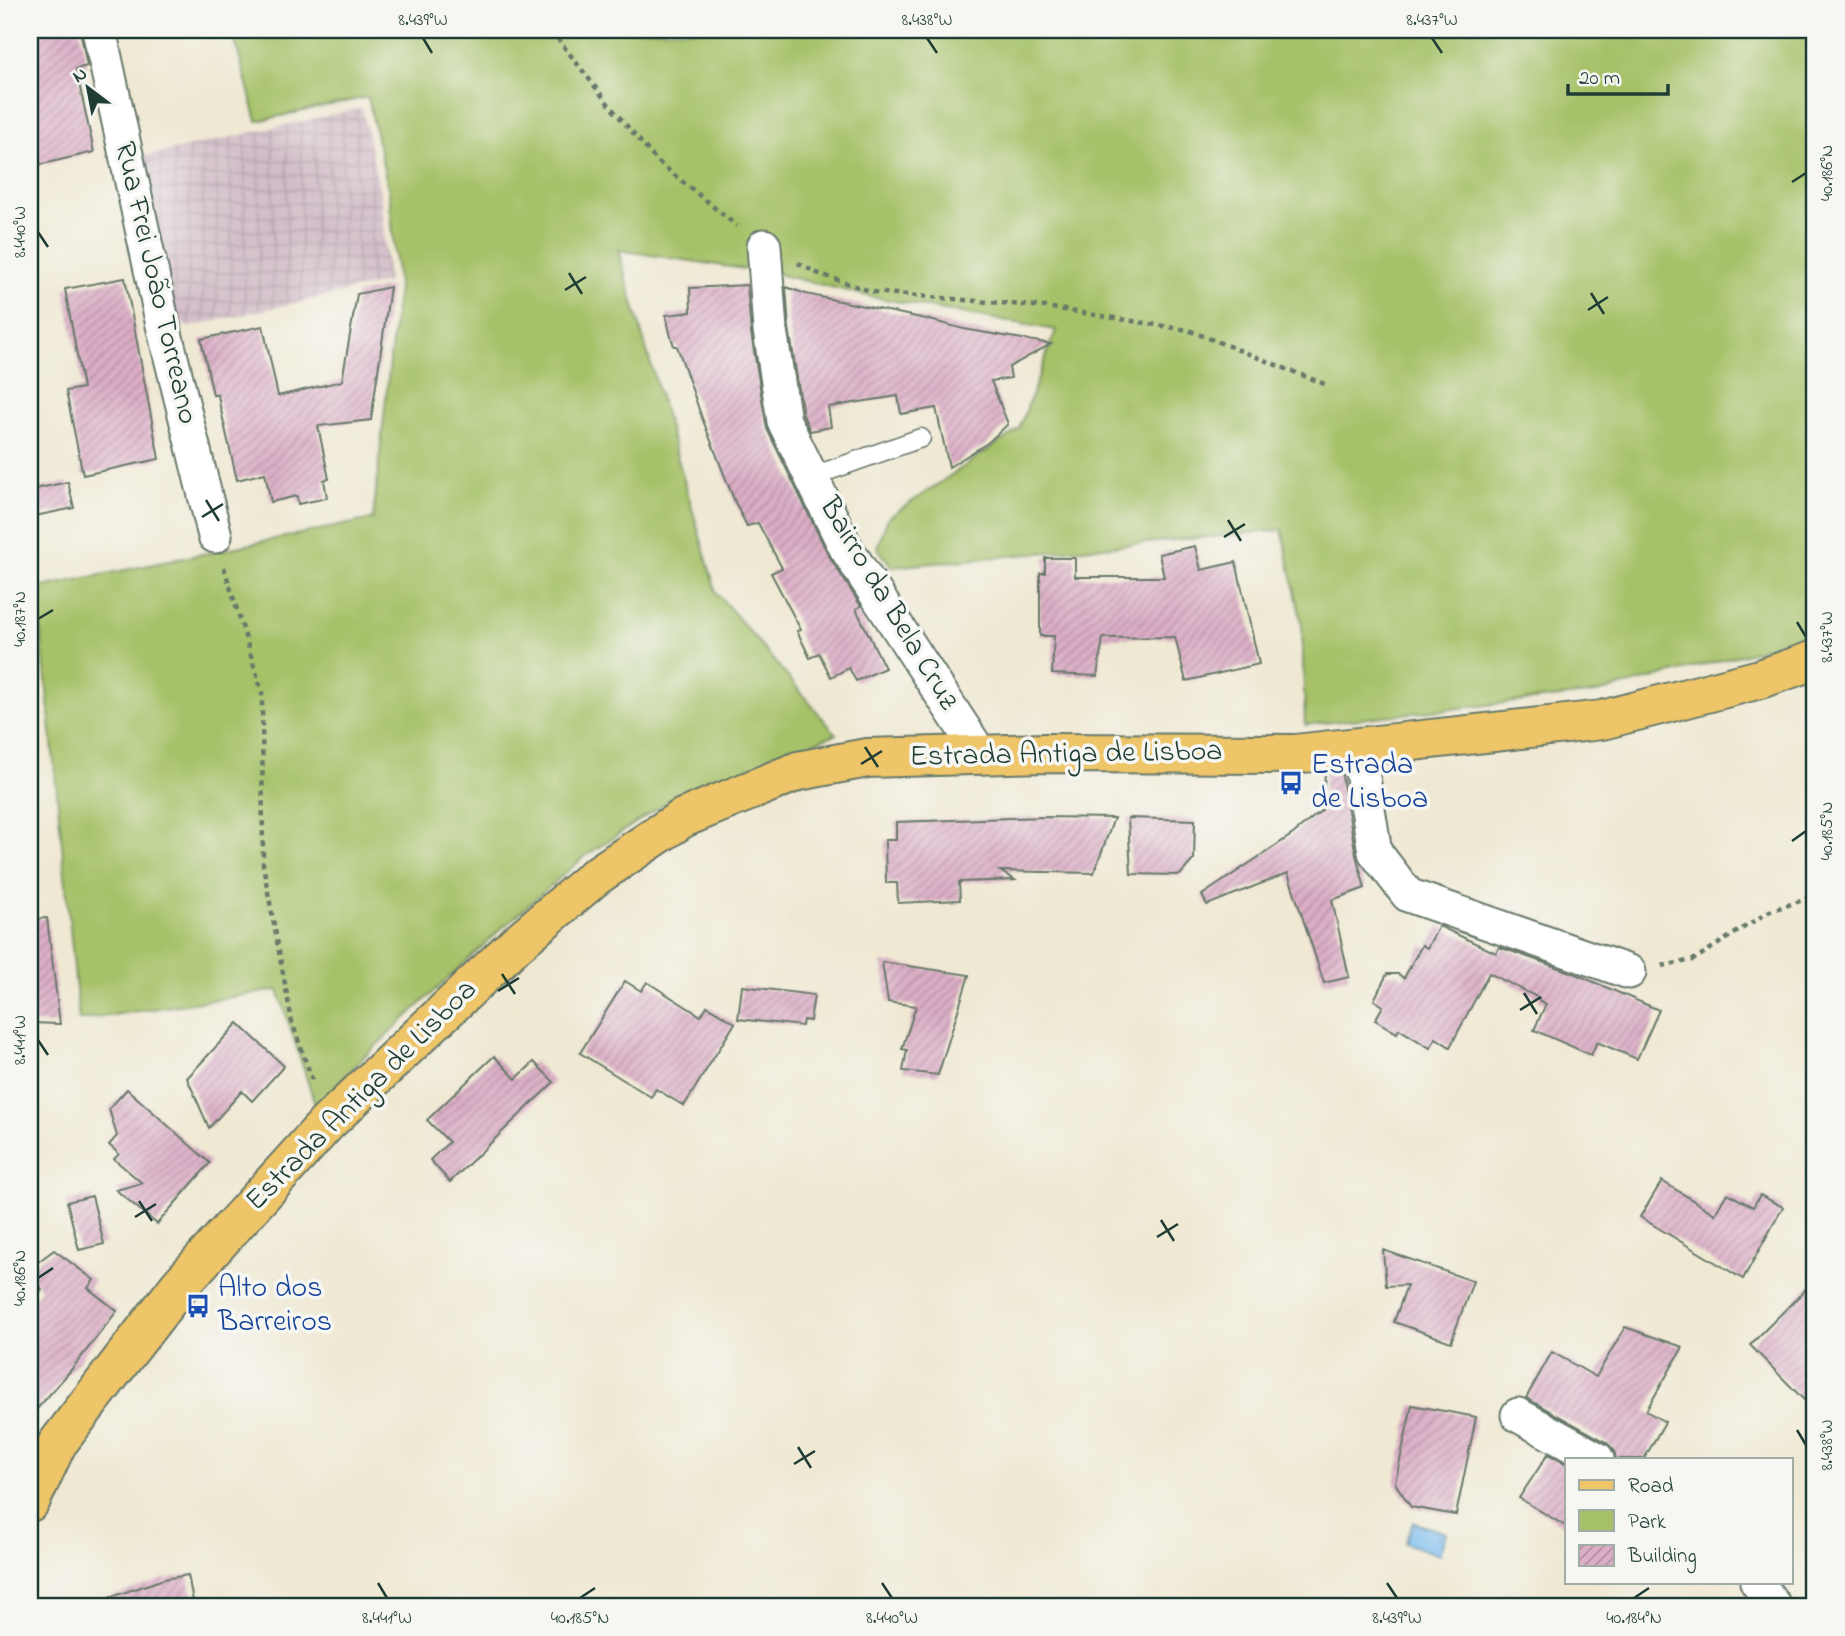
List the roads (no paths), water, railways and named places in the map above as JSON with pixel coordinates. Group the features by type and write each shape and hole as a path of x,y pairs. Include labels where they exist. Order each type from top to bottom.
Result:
{"main road":[{"name":"Estrada Antiga de Lisboa","path":"30,1502 57,1444 179,1286 327,1124 515,945 596,876 683,818 798,771 867,758 1139,752 1295,754 1602,720 1760,679 1815,660"}],"street":[{"name":"Rua Frei João Torreano","path":"99,30 163,325 215,536"},
{"name":"Bairro da Bela Cruz","path":"764,246 770,330 784,421 846,548 981,755"},
{"path":"1358,747 1375,852 1408,895 1629,972"},
{"path":"1518,1415 1595,1458"},
{"path":"1758,1584 1774,1606"}],"lane":[{"path":"811,477 921,438"}],"water":[{"path":"1413,1522 1446,1533 1439,1555 1405,1543"}],"place":[{"name":"Estrada de Lisboa","path":"1291,783"},
{"name":"Alto dos Barreiros","path":"198,1306"}]}
